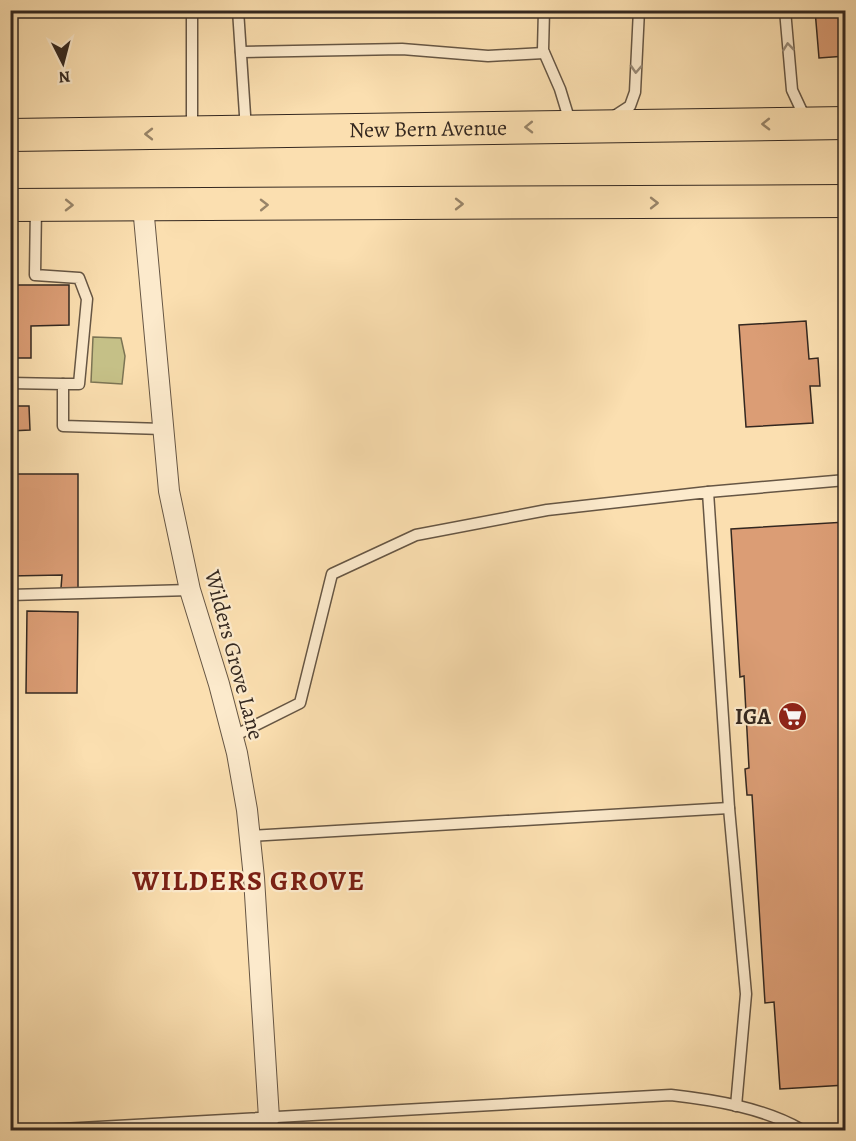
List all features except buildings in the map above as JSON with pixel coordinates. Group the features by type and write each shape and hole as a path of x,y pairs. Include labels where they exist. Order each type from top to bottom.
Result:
{"main road":[{"name":"New Bern Avenue","path":"10,135 846,123"},
{"path":"23,205 846,201"}],"street":[{"name":"Wilders Grove Lane","path":"143,206 169,491 190,590 232,737 249,836 269,1118"}],"lane":[{"path":"192,10 192,134"},
{"path":"238,10 246,133"},
{"path":"544,10 544,53 560,89 586,125 630,106 635,93 639,10"},
{"path":"785,10 792,90 807,123"},
{"path":"241,52 402,49 488,56 544,53"},
{"path":"10,383 79,384 87,299 79,278 35,276 23,205"},
{"path":"63,384 63,426 163,429"},
{"path":"232,737 300,703 332,574 416,535 547,510 708,492 846,480"},
{"path":"708,492 729,808 746,994 736,1106"},
{"path":"10,596 190,590"},
{"path":"249,836 729,808"},
{"path":"44,1131 650,1096 705,1099 736,1106 775,1117 802,1131"}],"shaded area":[{"path":"93,337 121,338 125,356 122,384 91,382"}],"place":[{"name":"IGA","path":"792,717"}],"district":[{"name":"WILDERS GROVE","path":"249,881"}]}
